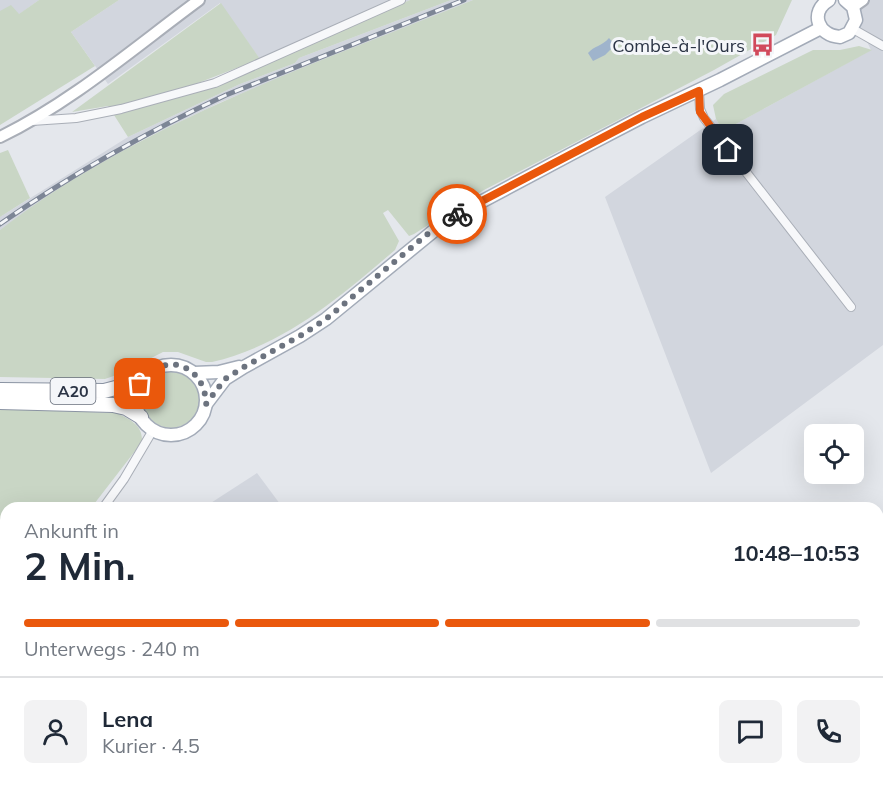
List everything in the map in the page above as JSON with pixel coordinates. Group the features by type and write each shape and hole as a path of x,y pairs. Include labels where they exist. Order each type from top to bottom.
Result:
{"highway":[{"name":"A20","path":"0,390 104,391 127,385 144,377"},
{"name":"A20","path":"0,402 113,405 126,408 141,417"}],"main road":[{"path":"0,137 63,101 199,0"},
{"path":"829,0 821,6 817,17 821,28 829,35 840,37 853,28 856,15 854,2"},
{"path":"206,404 204,387 194,373 180,366 164,365 144,377 137,392 136,401 141,417 153,430 170,435 187,431 200,420 206,404 225,379 326,319 430,232 462,211 642,117 699,91 821,28"},
{"path":"194,373 219,372 244,367"}],"street":[{"path":"31,121 76,118 121,109 215,83 401,0"},
{"path":"853,28 883,46"},
{"path":"699,91 700,112 708,125 851,307"},
{"path":"107,502 153,430"}],"shaded area":[{"path":"0,0 39,0 18,15 0,11"},
{"path":"119,0 410,0 264,65 220,3 108,84 71,32"},
{"path":"451,0 473,0 221,102 142,140 66,185 0,230 0,217 128,137 240,84 295,63 299,58"},
{"path":"847,0 883,0 883,345 711,473 605,197 716,119 723,131 871,50"},
{"path":"257,473 279,502 212,502"}],"green space":[{"path":"39,0 119,0 71,32 95,66 0,125 0,11 11,5 19,14"},
{"path":"410,0 451,0 299,58 295,63 240,84 128,137 114,115 264,65"},
{"path":"473,0 792,0 776,35 714,70 484,190 414,234 409,236 388,210 383,213 399,241 395,250 332,302 264,344 212,362 178,352 163,352 105,379 0,377 0,230 54,192 168,127 289,73"},
{"path":"221,3 260,59 193,85 110,108 108,106 72,112"},
{"path":"859,46 872,50 723,131 716,119 713,105 724,94 813,50 840,50"},
{"path":"8,150 30,198 0,217 0,153"},
{"path":"171,372 182,374 191,380 197,389 199,400 197,411 191,420 182,426 171,428 160,426 151,420 145,411 143,400 145,389 151,380 160,374"},
{"path":"0,409 116,413 131,420 138,427 142,442 96,502 0,502"}],"water":[{"path":"609,38 615,45 605,55 593,61 588,53"}],"railway":[{"path":"0,224 82,171 197,109 226,95 464,0"}],"way so far":[{"path":"140,384 150,372 164,365 172,364 187,368 200,379 206,395 206,404 225,379 286,345 326,319 430,232 457,214"}],"place":[{"name":"Combe-à-l'Ours","path":"763,45"}],"route":[{"path":"457,214 642,117 699,91 700,112 728,150"}]}
